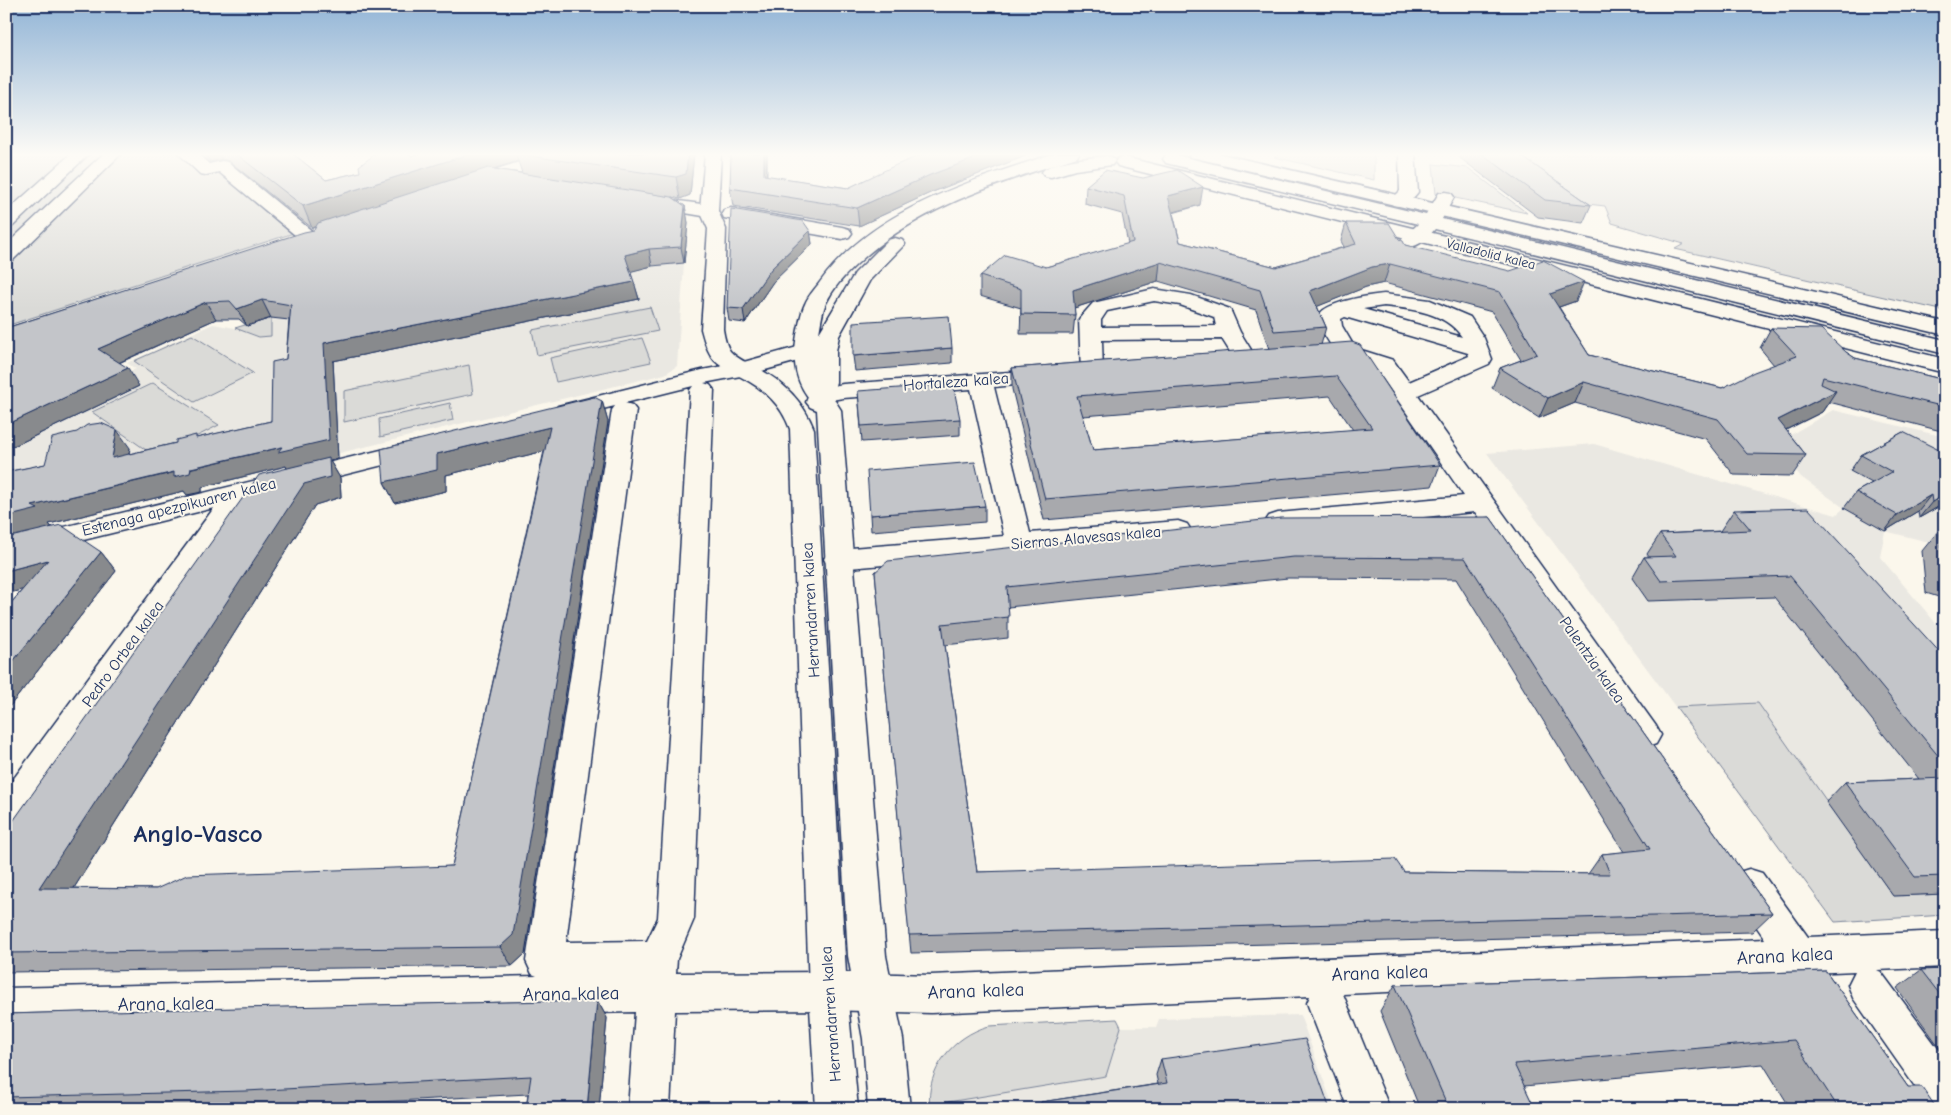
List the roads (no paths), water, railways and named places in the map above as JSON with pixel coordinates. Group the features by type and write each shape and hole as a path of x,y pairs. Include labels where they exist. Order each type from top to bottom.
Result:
{"street":[{"path":"6,222 25,205"},
{"path":"6,256 59,205"},
{"path":"274,205 316,236 290,242"},
{"path":"670,205 710,211"},
{"path":"649,1109 657,976 676,918 702,383 710,368 716,345 712,329 717,229 710,211 710,205"},
{"path":"816,350 806,342 817,301 834,276 870,244 909,218 934,205"},
{"path":"548,416 702,383 743,369 816,350 828,336 862,277 888,250 926,223 963,205"},
{"name":"Valladolid kalea","path":"1292,205 1388,229 1427,227 1945,329"},
{"name":"Valladolid kalea","path":"1347,205 1427,227 1945,347"},
{"name":"Valladolid kalea","path":"1403,205 1427,227 1540,266 1945,366"},
{"path":"731,214 842,233"},
{"path":"1500,276 1540,266"},
{"name":"Hortaleza kalea","path":"820,396 843,391 1102,373 1090,334 1090,319 1100,308 1126,300 1154,295 1184,299 1223,313 1229,332 1246,361"},
{"path":"1311,356 1347,352 1331,326 1330,316 1356,303 1384,300 1423,304 1462,322 1478,349 1481,359 1406,392"},
{"path":"1805,331 1836,361"},
{"path":"1090,334 1229,332"},
{"name":"Herrandarren kalea","path":"716,345 722,354 743,369 767,382 790,404 799,419 803,439 828,991 837,1109"},
{"name":"Herrandarren kalea","path":"816,350 808,378 828,410 867,956 883,1039 889,1109"},
{"name":"Palentzia kalea","path":"1347,352 1385,365 1406,392 1658,755"},
{"path":"981,380 1019,544"},
{"path":"803,439 814,416 820,396"},
{"path":"624,410 545,962 657,976"},
{"name":"Estenaga apezpikuaren kalea","path":"6,550 436,444"},
{"name":"Pedro Orbea kalea","path":"6,816 239,492"},
{"path":"1255,524 1484,504"},
{"name":"Sierras Alavesas kalea","path":"838,559 1206,528"},
{"path":"1731,860 1799,956"},
{"name":"Arana kalea","path":"6,1008 657,976 828,991 874,994 931,994 1945,949"},
{"path":"1867,985 1945,1093"},
{"path":"1327,1003 1369,1109"}],"district":[{"name":"Anglo-Vasco","path":"198,833"}]}
